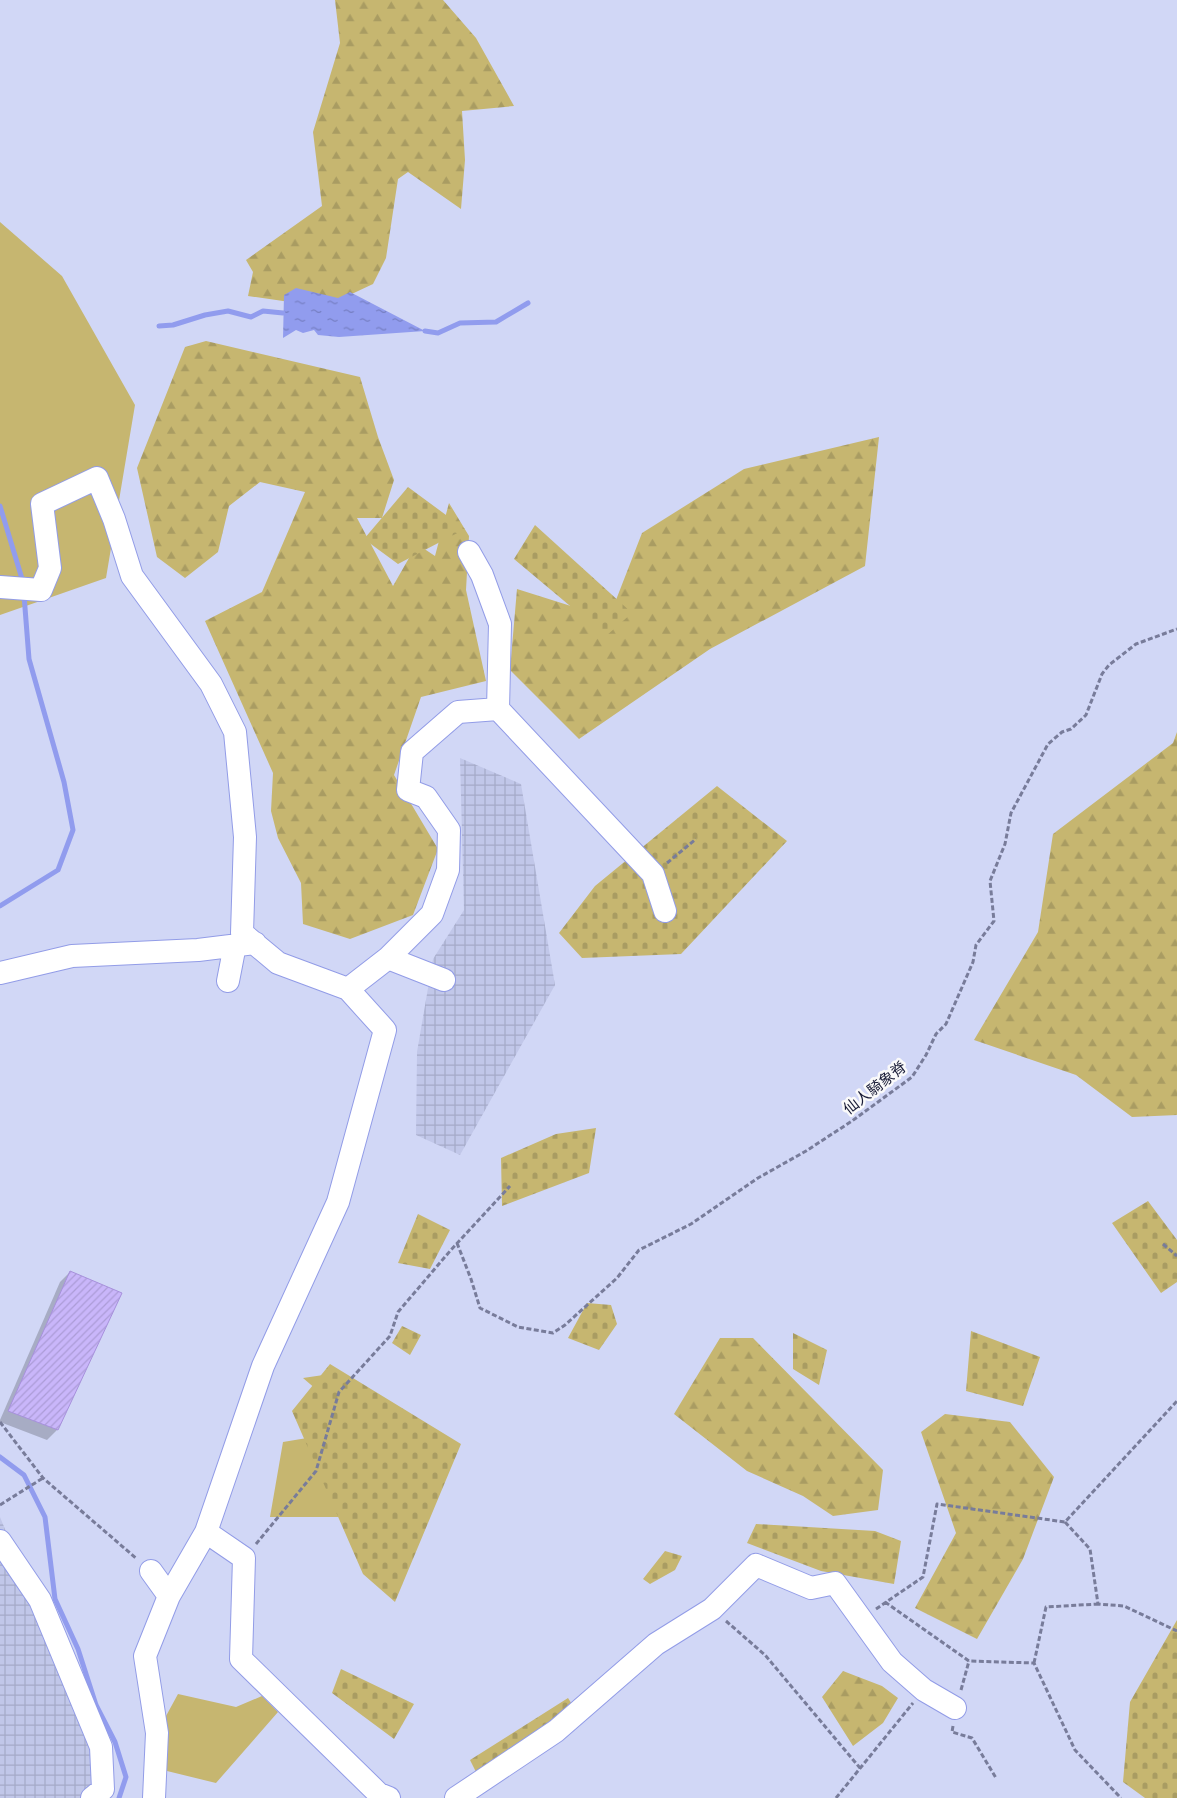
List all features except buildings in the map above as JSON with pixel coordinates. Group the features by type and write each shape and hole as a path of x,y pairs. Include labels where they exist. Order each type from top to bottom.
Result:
{"street":[{"path":"0,587 41,590 50,568 42,504 97,478 114,519 132,576 211,684 235,732 245,837 242,932 245,944 228,981"},
{"path":"469,552 482,575 500,624 498,709 653,874 666,911"},
{"path":"348,989 388,958 432,914 448,870 449,830 426,797 408,790 412,752 458,712 498,709"},
{"path":"0,973 72,956 198,950 245,944 278,963 348,989 385,1030 338,1202 263,1366 206,1532 170,1596 145,1656 157,1734 154,1798"},
{"path":"388,958 444,980"},
{"path":"206,1532 244,1558 241,1658 379,1794 389,1798"},
{"path":"0,1541 40,1600 101,1747 103,1789 92,1798"},
{"path":"456,1798 556,1731 656,1644 712,1609 756,1565 811,1588 835,1583 892,1662 924,1690 955,1708"},
{"path":"151,1571 170,1596"}],"path":[{"name":"仙人騎象脊","path":"456,1243 471,1279 480,1308 518,1327 552,1333 565,1324 617,1278 639,1250 691,1224 749,1183 806,1151 852,1121 912,1077 926,1056 936,1034 946,1024 973,962 976,945 994,921 990,881 1005,844 1010,813 1048,744 1062,732 1071,729 1086,715 1102,674 1109,665 1136,644 1177,630"},
{"path":"653,874 696,839"},
{"path":"244,1558 316,1471 339,1392 390,1336 398,1312 456,1243 510,1186"},
{"path":"1163,1244 1177,1256"},
{"path":"1065,1522 1177,1401"},
{"path":"0,1422 43,1478 151,1571"},
{"path":"0,1505 43,1478"},
{"path":"862,1620 923,1577 937,1504 1065,1522 1090,1549 1098,1604"},
{"path":"885,1602 969,1662 1034,1663"},
{"path":"1121,1798 1074,1750 1034,1663 1046,1607 1098,1604 1124,1606 1177,1631"},
{"path":"712,1609 765,1655 860,1768"},
{"path":"836,1798 924,1690"}],"shaded area":[{"path":"460,758 521,784 555,985 460,1155 416,1135 417,1052 433,959 464,910"},
{"path":"0,1517 99,1757 96,1798 0,1798"}],"green space":[{"path":"335,0 443,0 476,38 514,106 462,111 465,160 461,209 408,172 398,179 386,258 373,284 324,307 248,296 253,272 246,260 322,206 313,132 340,43"},
{"path":"0,222 62,276 135,405 106,578 0,615"},
{"path":"206,341 360,377 378,437 394,480 382,518 357,518 393,586 417,544 435,556 449,503 469,536 466,590 486,681 421,697 394,775 438,849 413,915 350,939 303,924 301,883 278,838 271,811 273,773 205,621 262,592 305,492 260,482 229,506 218,552 185,578 157,557 137,468 185,347"},
{"path":"879,437 865,566 710,649 579,739 510,670 517,589 609,618 642,533 744,469"},
{"path":"408,487 465,529 398,564 364,539"},
{"path":"535,525 632,613 606,636 514,559"},
{"path":"1177,732 1177,1115 1132,1117 1076,1075 974,1040 1038,932 1053,834 1173,743"},
{"path":"717,786 787,841 681,954 582,958 559,933 595,886"},
{"path":"596,1128 589,1173 502,1206 501,1158 556,1134"},
{"path":"1148,1201 1177,1240 1177,1282 1161,1293 1112,1223"},
{"path":"418,1214 450,1230 430,1269 398,1263"},
{"path":"587,1303 611,1305 617,1324 599,1350 568,1338"},
{"path":"402,1326 421,1335 410,1355 392,1343"},
{"path":"971,1331 1040,1357 1023,1406 966,1391"},
{"path":"793,1333 827,1350 819,1385 793,1369"},
{"path":"720,1338 753,1338 883,1470 878,1510 833,1516 803,1496 747,1471 674,1414"},
{"path":"330,1364 461,1444 395,1602 363,1574 292,1411"},
{"path":"337,1373 357,1517 270,1517 283,1442 319,1436 331,1402 303,1378"},
{"path":"945,1414 1010,1422 1054,1477 1023,1559 977,1639 915,1608 956,1533 921,1432"},
{"path":"756,1524 875,1531 901,1541 894,1584 821,1571 747,1543"},
{"path":"665,1551 682,1556 675,1570 650,1584 643,1579"},
{"path":"1177,1620 1177,1798 1145,1798 1123,1782 1130,1702"},
{"path":"341,1669 414,1704 394,1739 332,1693"},
{"path":"843,1671 882,1686 898,1698 883,1723 853,1746 822,1697"},
{"path":"178,1694 236,1707 262,1696 278,1712 216,1783 167,1771 166,1716"},
{"path":"568,1698 575,1709 478,1776 470,1760"}],"water":[{"path":"296,288 338,298 350,292 425,331 339,337 318,335 314,330 303,333 296,330 283,338 284,295"}],"waterway":[{"path":"425,331 438,333 460,323 496,322 528,303"},
{"path":"159,326 173,325 205,315 228,311 251,317 263,311 283,313"},
{"path":"0,506 23,582"},
{"path":"0,906 58,870 73,830 64,782 29,659 24,595"},
{"path":"0,1457 24,1475 45,1517 55,1599 78,1649 96,1705 115,1742 126,1777 119,1798"}]}
